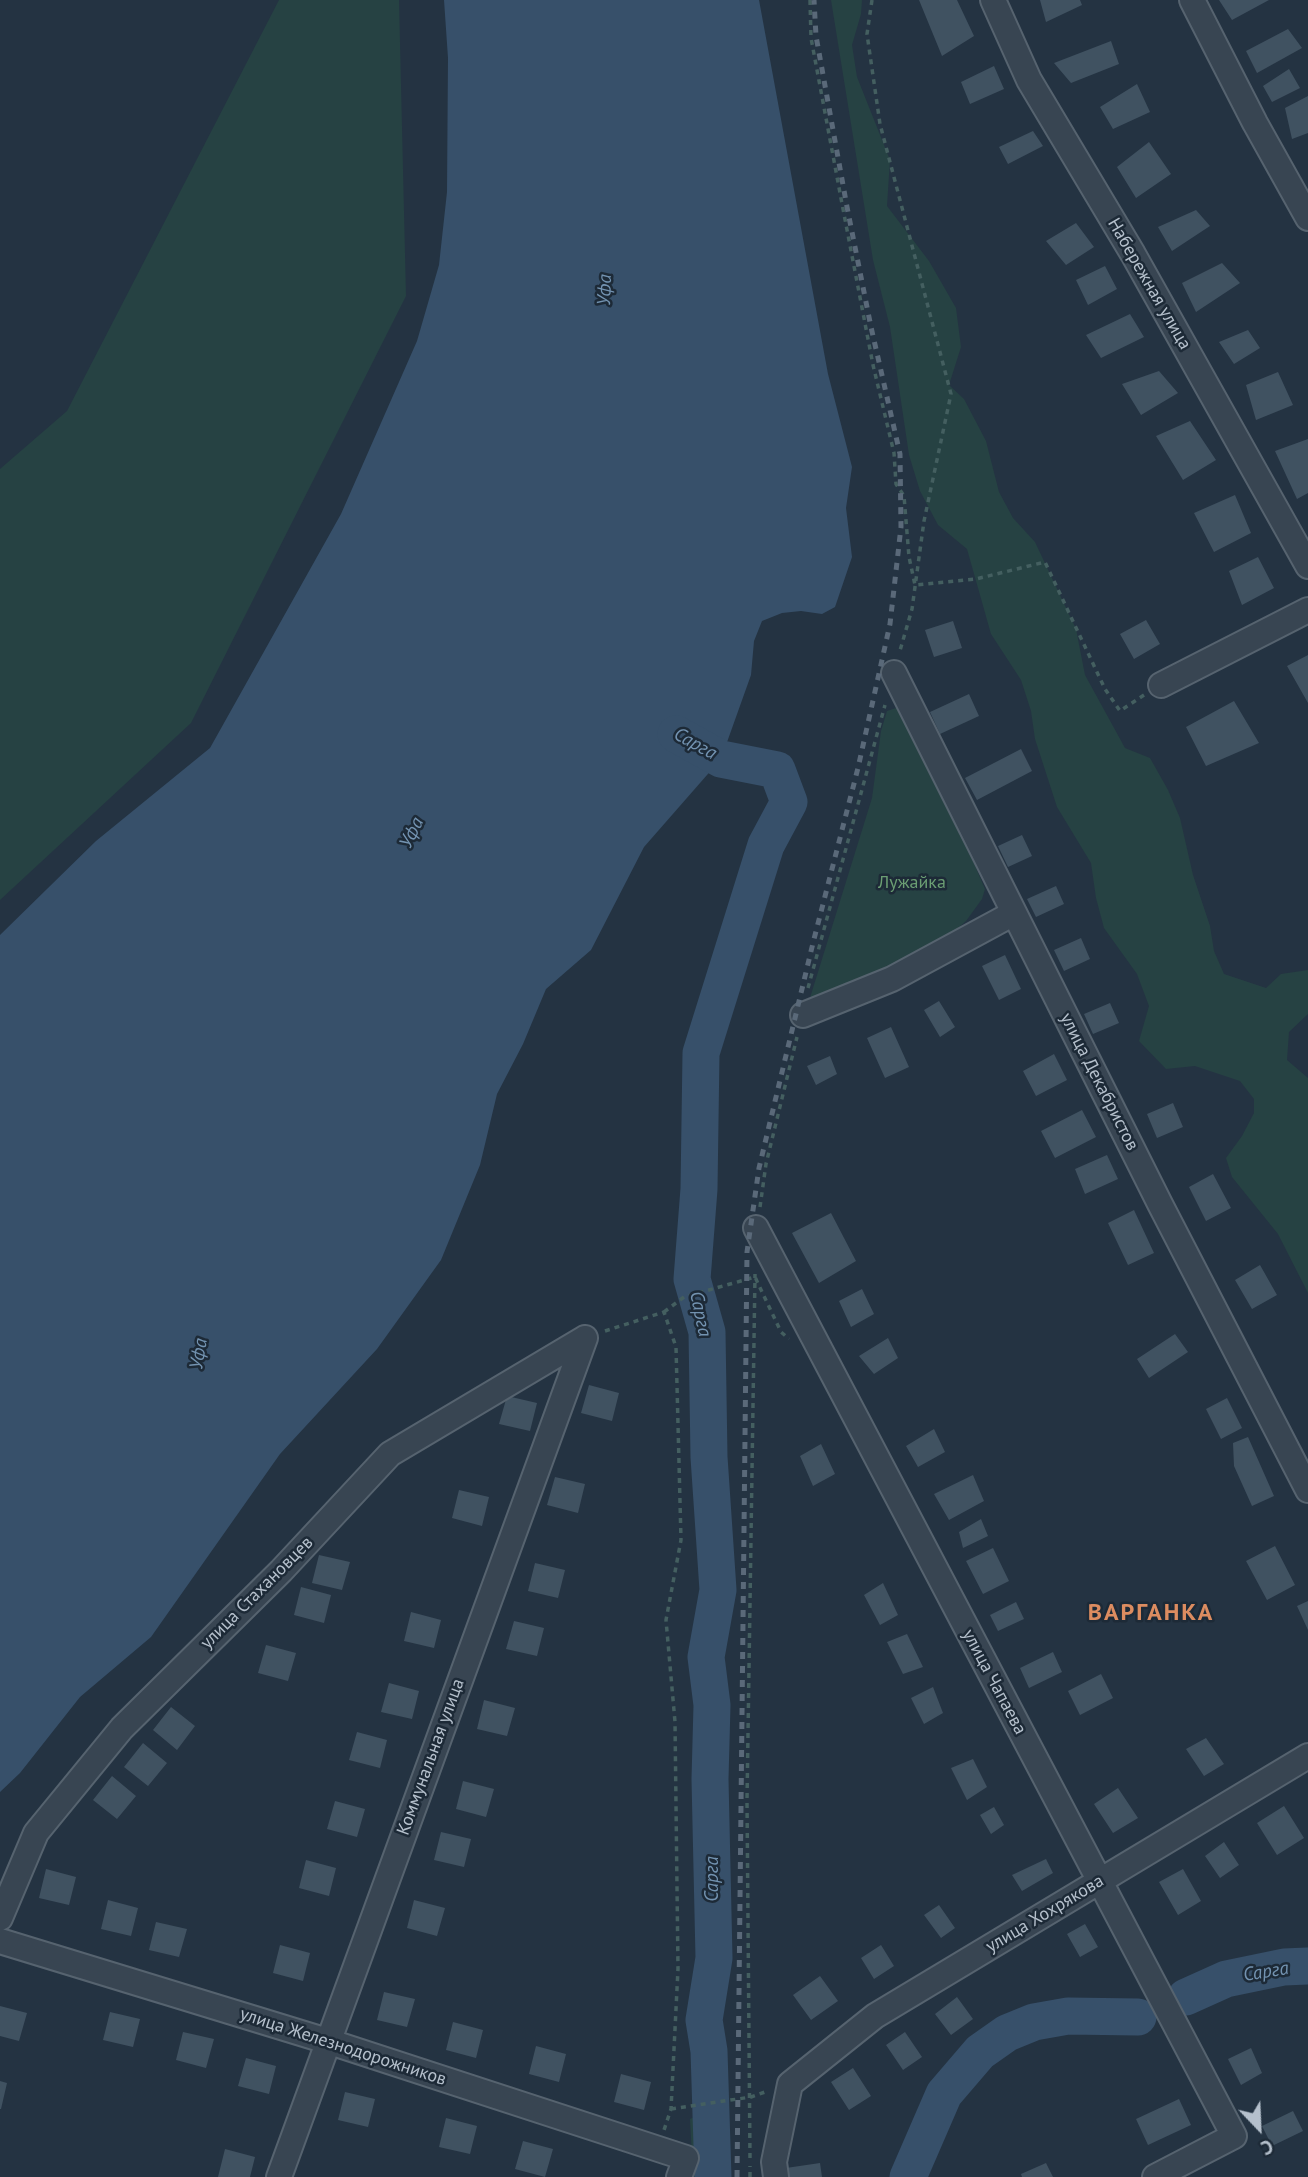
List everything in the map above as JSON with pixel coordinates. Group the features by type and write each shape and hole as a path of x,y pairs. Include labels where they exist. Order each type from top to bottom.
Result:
{"street":[{"name":"Набережная улица","path":"993,0 1029,80 1133,254 1308,566"},
{"path":"1192,0 1255,123 1308,218"},
{"path":"1161,685 1308,610"},
{"name":"улица Декабристов","path":"894,673 1160,1204 1308,1490"},
{"path":"803,1015 892,979 1014,913"},
{"name":"улица Чапаева","path":"757,1228 1234,2136 1155,2177"},
{"name":"улица Стахановцев","path":"0,1918 36,1833 122,1728 281,1572 390,1454 585,1338"},
{"name":"Коммунальная улица","path":"279,2177 585,1338"},
{"name":"улица Хохрякова","path":"790,2084 875,2016 1308,1756"},
{"name":"улица Железнодорожников","path":"0,1941 327,2041 658,2149 682,2167"},
{"path":"776,2177 774,2162 790,2084"}],"path":[{"path":"810,0 811,38 873,365 894,453 896,484 904,496 909,557 915,585"},
{"path":"757,1228 766,1164 807,991 912,609 924,522 951,394 880,124 867,34 872,0"},
{"path":"915,585 976,579 1045,562 1105,688 1120,710 1161,685"},
{"path":"750,2177 747,1800 755,1264"},
{"path":"585,1338 664,1312 684,1297 755,1277"},
{"path":"755,1277 781,1332 790,1341"},
{"path":"658,2149 671,2109 678,1969 675,1721 666,1620 681,1540 676,1347 664,1312"},
{"path":"671,2109 751,2097 790,2084"}],"green space":[{"path":"279,0 399,0 406,296 191,723 0,900 0,469 67,411"},
{"path":"831,0 862,0 852,45 857,77 890,160 887,206 929,261 956,308 961,347 949,385 964,399 986,441 999,492 1013,518 1035,542 1076,629 1085,675 1125,748 1150,758 1168,790 1180,818 1193,875 1210,926 1214,951 1224,974 1266,988 1281,974 1308,970 1308,1014 1289,1032 1287,1060 1308,1078 1308,1293 1278,1234 1232,1177 1226,1158 1254,1113 1254,1099 1240,1081 1195,1066 1166,1069 1139,1041 1149,1006 1137,974 1104,928 1091,863 1057,807 1035,739 1031,711 1021,680 991,634 967,549 938,525 920,491 909,455 890,327 873,260"},
{"name":"Лужайка","path":"902,709 985,889 982,899 966,921 948,937 892,967 809,1001 872,798 881,731 887,711"},
{"path":"711,2109 720,2116 718,2127 709,2138 712,2151 718,2157 718,2177 693,2177 690,2119"}],"water":[{"name":"Уфа","path":"444,0 759,0 828,374 852,467 846,508 852,557 835,607 822,614 801,611 782,613 762,621 754,641 751,675 721,759 644,847 591,950 546,989 523,1044 497,1094 480,1165 441,1260 377,1349 280,1454 151,1637 80,1697 20,1773 0,1792 0,935 96,841 210,748 341,514 417,341 439,265 447,192 448,58"}],"building":[{"path":"919,0 957,0 974,36 942,56"},
{"path":"1040,0 1080,0 1082,5 1046,22"},
{"path":"1219,0 1269,0 1232,20"},
{"path":"1288,29 1302,48 1257,73 1246,51"},
{"path":"1111,41 1119,64 1071,83 1054,63"},
{"path":"994,66 1004,89 970,104 961,82"},
{"path":"1289,69 1300,88 1272,102 1263,86"},
{"path":"1137,84 1150,112 1113,129 1100,107"},
{"path":"1308,96 1308,133 1292,139 1285,108"},
{"path":"1033,131 1043,146 1008,164 999,147"},
{"path":"1149,142 1171,174 1136,198 1117,167"},
{"path":"1196,210 1210,226 1172,251 1158,227"},
{"path":"1076,223 1094,247 1066,265 1046,241"},
{"path":"1222,263 1240,283 1196,312 1182,283"},
{"path":"1105,266 1117,289 1088,305 1076,280"},
{"path":"1130,314 1144,337 1101,358 1086,335"},
{"path":"1248,330 1260,348 1234,364 1219,342"},
{"path":"1159,371 1178,393 1141,415 1122,384"},
{"path":"1278,372 1293,405 1256,420 1246,385"},
{"path":"1190,421 1216,460 1183,480 1156,436"},
{"path":"1308,439 1308,493 1297,499 1275,451"},
{"path":"1235,495 1251,533 1214,552 1194,513"},
{"path":"1258,557 1274,588 1242,605 1229,571"},
{"path":"1146,620 1160,644 1134,659 1120,634"},
{"path":"953,621 962,648 934,657 925,630"},
{"path":"1308,655 1308,703 1287,666"},
{"path":"969,694 979,716 940,734 930,712"},
{"path":"1234,701 1259,743 1206,766 1186,727"},
{"path":"1021,749 1032,771 977,800 965,778"},
{"path":"1022,835 1032,856 1008,867 998,846"},
{"path":"1056,886 1064,904 1036,917 1027,899"},
{"path":"1081,938 1090,959 1064,971 1054,950"},
{"path":"1005,955 1021,989 999,1000 982,966"},
{"path":"939,1001 955,1027 940,1037 924,1010"},
{"path":"1110,1003 1119,1023 1093,1034 1084,1014"},
{"path":"891,1027 909,1067 885,1078 867,1038"},
{"path":"1054,1054 1067,1080 1036,1096 1023,1071"},
{"path":"830,1056 837,1074 816,1085 807,1066"},
{"path":"1173,1103 1183,1127 1157,1138 1147,1114"},
{"path":"1082,1110 1096,1137 1055,1158 1041,1131"},
{"path":"1107,1155 1118,1179 1085,1194 1075,1169"},
{"path":"1213,1174 1231,1208 1206,1221 1189,1187"},
{"path":"1134,1210 1154,1253 1128,1265 1108,1223"},
{"path":"831,1213 856,1261 819,1283 792,1233"},
{"path":"1260,1265 1277,1295 1252,1309 1235,1280"},
{"path":"862,1289 874,1314 851,1327 839,1301"},
{"path":"1175,1334 1188,1352 1149,1378 1137,1359"},
{"path":"888,1338 898,1358 874,1374 859,1356"},
{"path":"589,1385 619,1393 612,1421 581,1413"},
{"path":"507,1396 537,1403 530,1431 499,1424"},
{"path":"1227,1398 1242,1428 1221,1439 1206,1409"},
{"path":"934,1429 945,1452 918,1467 906,1446"},
{"path":"1248,1437 1274,1496 1252,1506 1234,1466 1233,1443"},
{"path":"821,1444 835,1474 813,1486 800,1456"},
{"path":"973,1475 984,1501 949,1520 934,1494"},
{"path":"555,1477 585,1484 578,1513 547,1505"},
{"path":"459,1490 489,1497 482,1526 452,1518"},
{"path":"981,1519 988,1536 963,1548 959,1532"},
{"path":"1275,1546 1295,1585 1267,1600 1246,1561"},
{"path":"993,1548 1009,1581 983,1594 966,1561"},
{"path":"319,1555 350,1562 342,1590 312,1583"},
{"path":"535,1563 565,1570 558,1598 528,1591"},
{"path":"883,1583 898,1615 880,1625 864,1595"},
{"path":"301,1587 331,1595 324,1623 294,1615"},
{"path":"1308,1601 1308,1630 1297,1606"},
{"path":"1016,1602 1024,1619 998,1631 990,1615"},
{"path":"411,1612 441,1620 434,1648 404,1641"},
{"path":"514,1621 544,1628 537,1656 506,1649"},
{"path":"907,1634 923,1667 903,1674 887,1642"},
{"path":"266,1645 296,1653 288,1681 258,1673"},
{"path":"1053,1652 1062,1672 1029,1688 1020,1668"},
{"path":"1101,1674 1113,1698 1080,1715 1068,1691"},
{"path":"389,1683 419,1691 412,1719 381,1712"},
{"path":"933,1687 943,1713 924,1724 911,1698"},
{"path":"484,1700 515,1708 507,1736 477,1729"},
{"path":"171,1707 195,1726 177,1750 153,1730"},
{"path":"357,1732 387,1740 380,1768 349,1760"},
{"path":"1206,1738 1224,1764 1204,1776 1186,1749"},
{"path":"143,1743 167,1763 148,1786 124,1767"},
{"path":"973,1759 987,1787 967,1800 951,1768"},
{"path":"112,1776 136,1796 117,1819 93,1800"},
{"path":"463,1781 494,1789 486,1817 456,1809"},
{"path":"1118,1788 1138,1818 1113,1833 1094,1804"},
{"path":"335,1801 365,1809 357,1837 327,1829"},
{"path":"1284,1806 1304,1838 1277,1855 1257,1823"},
{"path":"994,1807 1004,1825 991,1834 980,1815"},
{"path":"441,1832 471,1839 464,1867 434,1860"},
{"path":"1224,1842 1239,1865 1220,1878 1205,1856"},
{"path":"1046,1859 1053,1873 1022,1891 1012,1875"},
{"path":"306,1860 336,1868 329,1896 299,1888"},
{"path":"46,1869 76,1877 69,1905 39,1898"},
{"path":"1183,1869 1201,1901 1178,1915 1159,1882"},
{"path":"108,1900 138,1908 131,1936 101,1929"},
{"path":"414,1900 445,1908 437,1936 407,1928"},
{"path":"939,1905 955,1928 941,1938 924,1915"},
{"path":"156,1922 187,1929 179,1957 149,1950"},
{"path":"1085,1924 1098,1947 1080,1957 1067,1934"},
{"path":"280,1945 310,1953 303,1981 273,1973"},
{"path":"881,1945 894,1966 874,1979 861,1958"},
{"path":"820,1976 838,2001 811,2020 793,1995"},
{"path":"384,1992 415,1999 407,2027 377,2020"},
{"path":"957,1997 973,2019 951,2035 935,2014"},
{"path":"0,2006 27,2013 19,2041 0,2036"},
{"path":"110,2012 140,2019 133,2047 103,2040"},
{"path":"453,2022 483,2030 476,2058 446,2050"},
{"path":"183,2032 214,2039 206,2068 176,2060"},
{"path":"905,2032 922,2057 903,2070 886,2045"},
{"path":"536,2046 566,2054 559,2082 529,2074"},
{"path":"1251,2048 1262,2073 1241,2085 1228,2059"},
{"path":"246,2058 276,2066 269,2094 238,2086"},
{"path":"853,2068 871,2096 849,2110 831,2082"},
{"path":"621,2074 651,2082 644,2110 614,2102"},
{"path":"0,2081 7,2083 1,2109 0,2109"},
{"path":"345,2092 375,2099 368,2127 338,2120"},
{"path":"1179,2099 1191,2125 1148,2145 1136,2119"},
{"path":"1293,2111 1303,2131 1272,2146 1262,2126"},
{"path":"446,2118 477,2126 470,2154 439,2147"},
{"path":"523,2141 553,2149 545,2177 515,2169"},
{"path":"225,2149 255,2157 250,2177 218,2177"},
{"path":"820,2163 822,2177 787,2177 786,2168"},
{"path":"1046,2163 1053,2177 1022,2177 1021,2174"}],"waterway":[{"name":"Сарга","path":"676,734 721,759 777,770 789,802 766,845 701,1053 699,1189 692,1279 707,1332 709,1457 718,1590 706,1657 712,1705 710,1779 714,1958 704,2020 709,2051 713,2177"},
{"name":"Сарга","path":"1186,1997 1226,1979 1284,1967 1308,1966"},
{"name":"Сарга","path":"908,2177 944,2094 980,2052 1007,2033 1034,2022 1068,2016 1138,2017"}],"railway":[{"path":"737,2177 747,1252 759,1168 858,768 890,624 901,527 900,454 847,207 816,36 814,0"}],"district":[{"name":"ВАРГАНКА","path":"1151,1613"}]}
